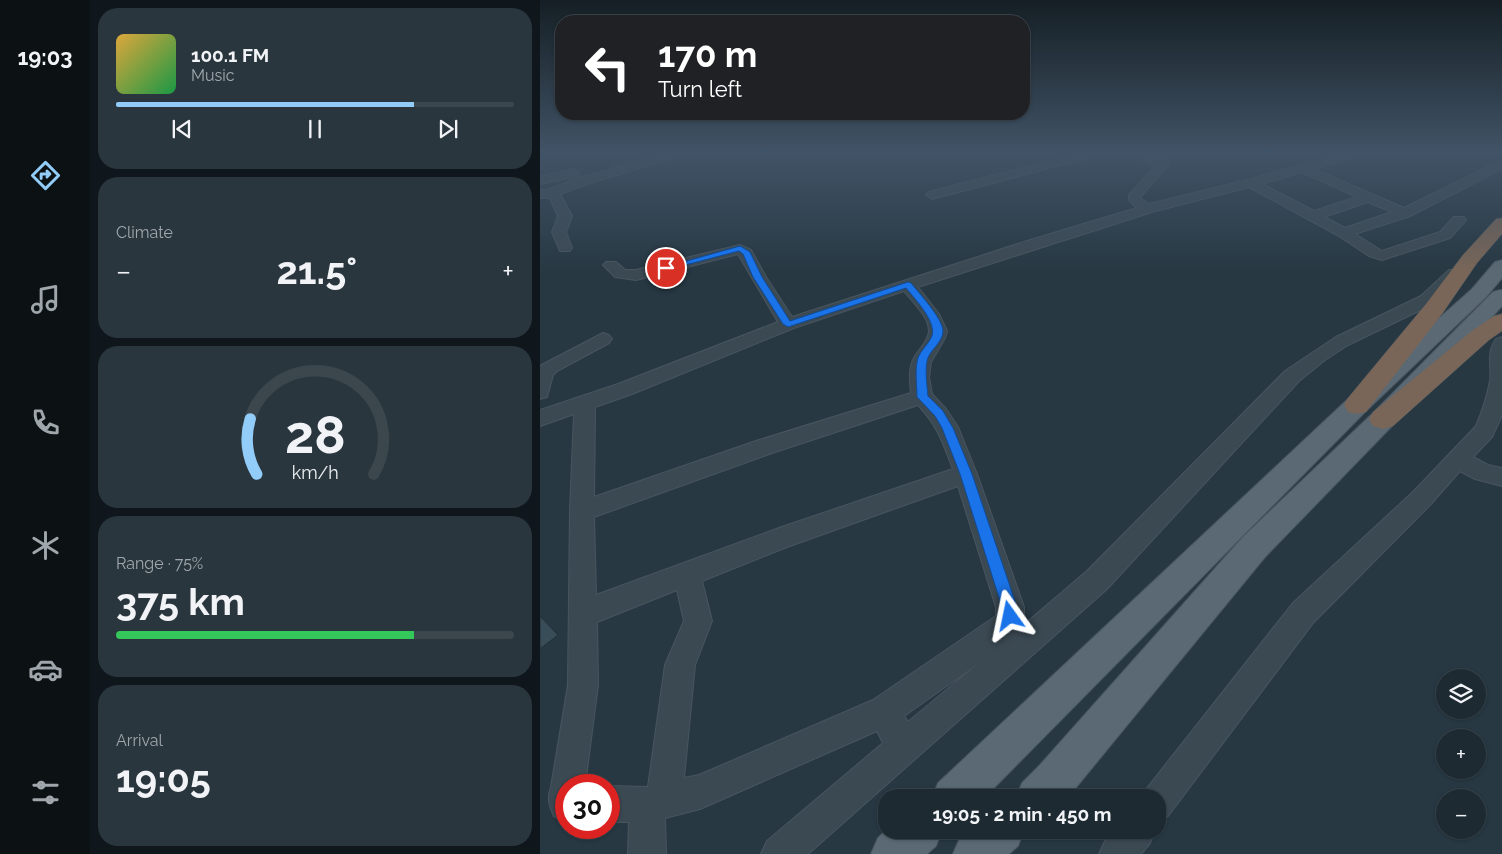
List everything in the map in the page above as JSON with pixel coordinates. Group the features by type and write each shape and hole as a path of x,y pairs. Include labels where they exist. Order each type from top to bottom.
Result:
{"highway":[{"path":"1370,412 1434,309 1470,259 1502,223"},
{"path":"1370,412 1502,321"}],"main road":[{"path":"1046,789 1370,412 1502,266"},
{"path":"963,789 1370,412 1502,293"},
{"path":"894,854 910,839"},
{"path":"976,854 992,839"}],"street":[{"path":"546,193 554,194 565,216 559,225 558,235 565,248"},
{"path":"932,194 936,193"},
{"path":"1137,193 1135,200 1147,209"},
{"path":"540,418 730,349 788,324 1147,209 1212,193"},
{"path":"1270,193 1344,233 1374,253 1386,256 1445,235 1459,220"},
{"path":"1360,193 1405,213"},
{"path":"1344,233 1405,213 1445,193"},
{"path":"1313,216 1369,197"},
{"path":"611,265 621,274 636,275 740,249 746,252 758,277 788,324"},
{"path":"620,804 655,803 700,792 884,711 1015,635 1097,580 1292,376 1342,341 1427,300 1470,259"},
{"path":"908,285 927,310 937,326 938,332 937,338 922,360 922,397 939,414 947,428 966,474 1010,607 1010,616 1015,635"},
{"path":"540,392 544,373 550,367 604,340"},
{"path":"1166,791 1303,613 1459,460 1484,431 1492,414 1500,379 1498,357 1502,343"},
{"path":"582,511 764,447 922,397"},
{"path":"570,774 582,685 582,511 585,403"},
{"path":"1459,460 1483,473 1502,477"},
{"path":"582,614 779,539 966,474"},
{"path":"647,854 680,665 696,631 698,622 687,574"},
{"path":"780,854 904,748 1015,635"},
{"path":"884,711 904,748"},
{"path":"1118,854 1129,839"}],"building":[{"path":"540,616 558,635 540,649"}],"route":[{"path":"666,268 740,249 746,252 758,277 788,324 908,285 927,310 937,326 938,332 937,338 922,360 920,367 922,397 939,414 947,428 966,474 1010,607 1010,616"}]}
